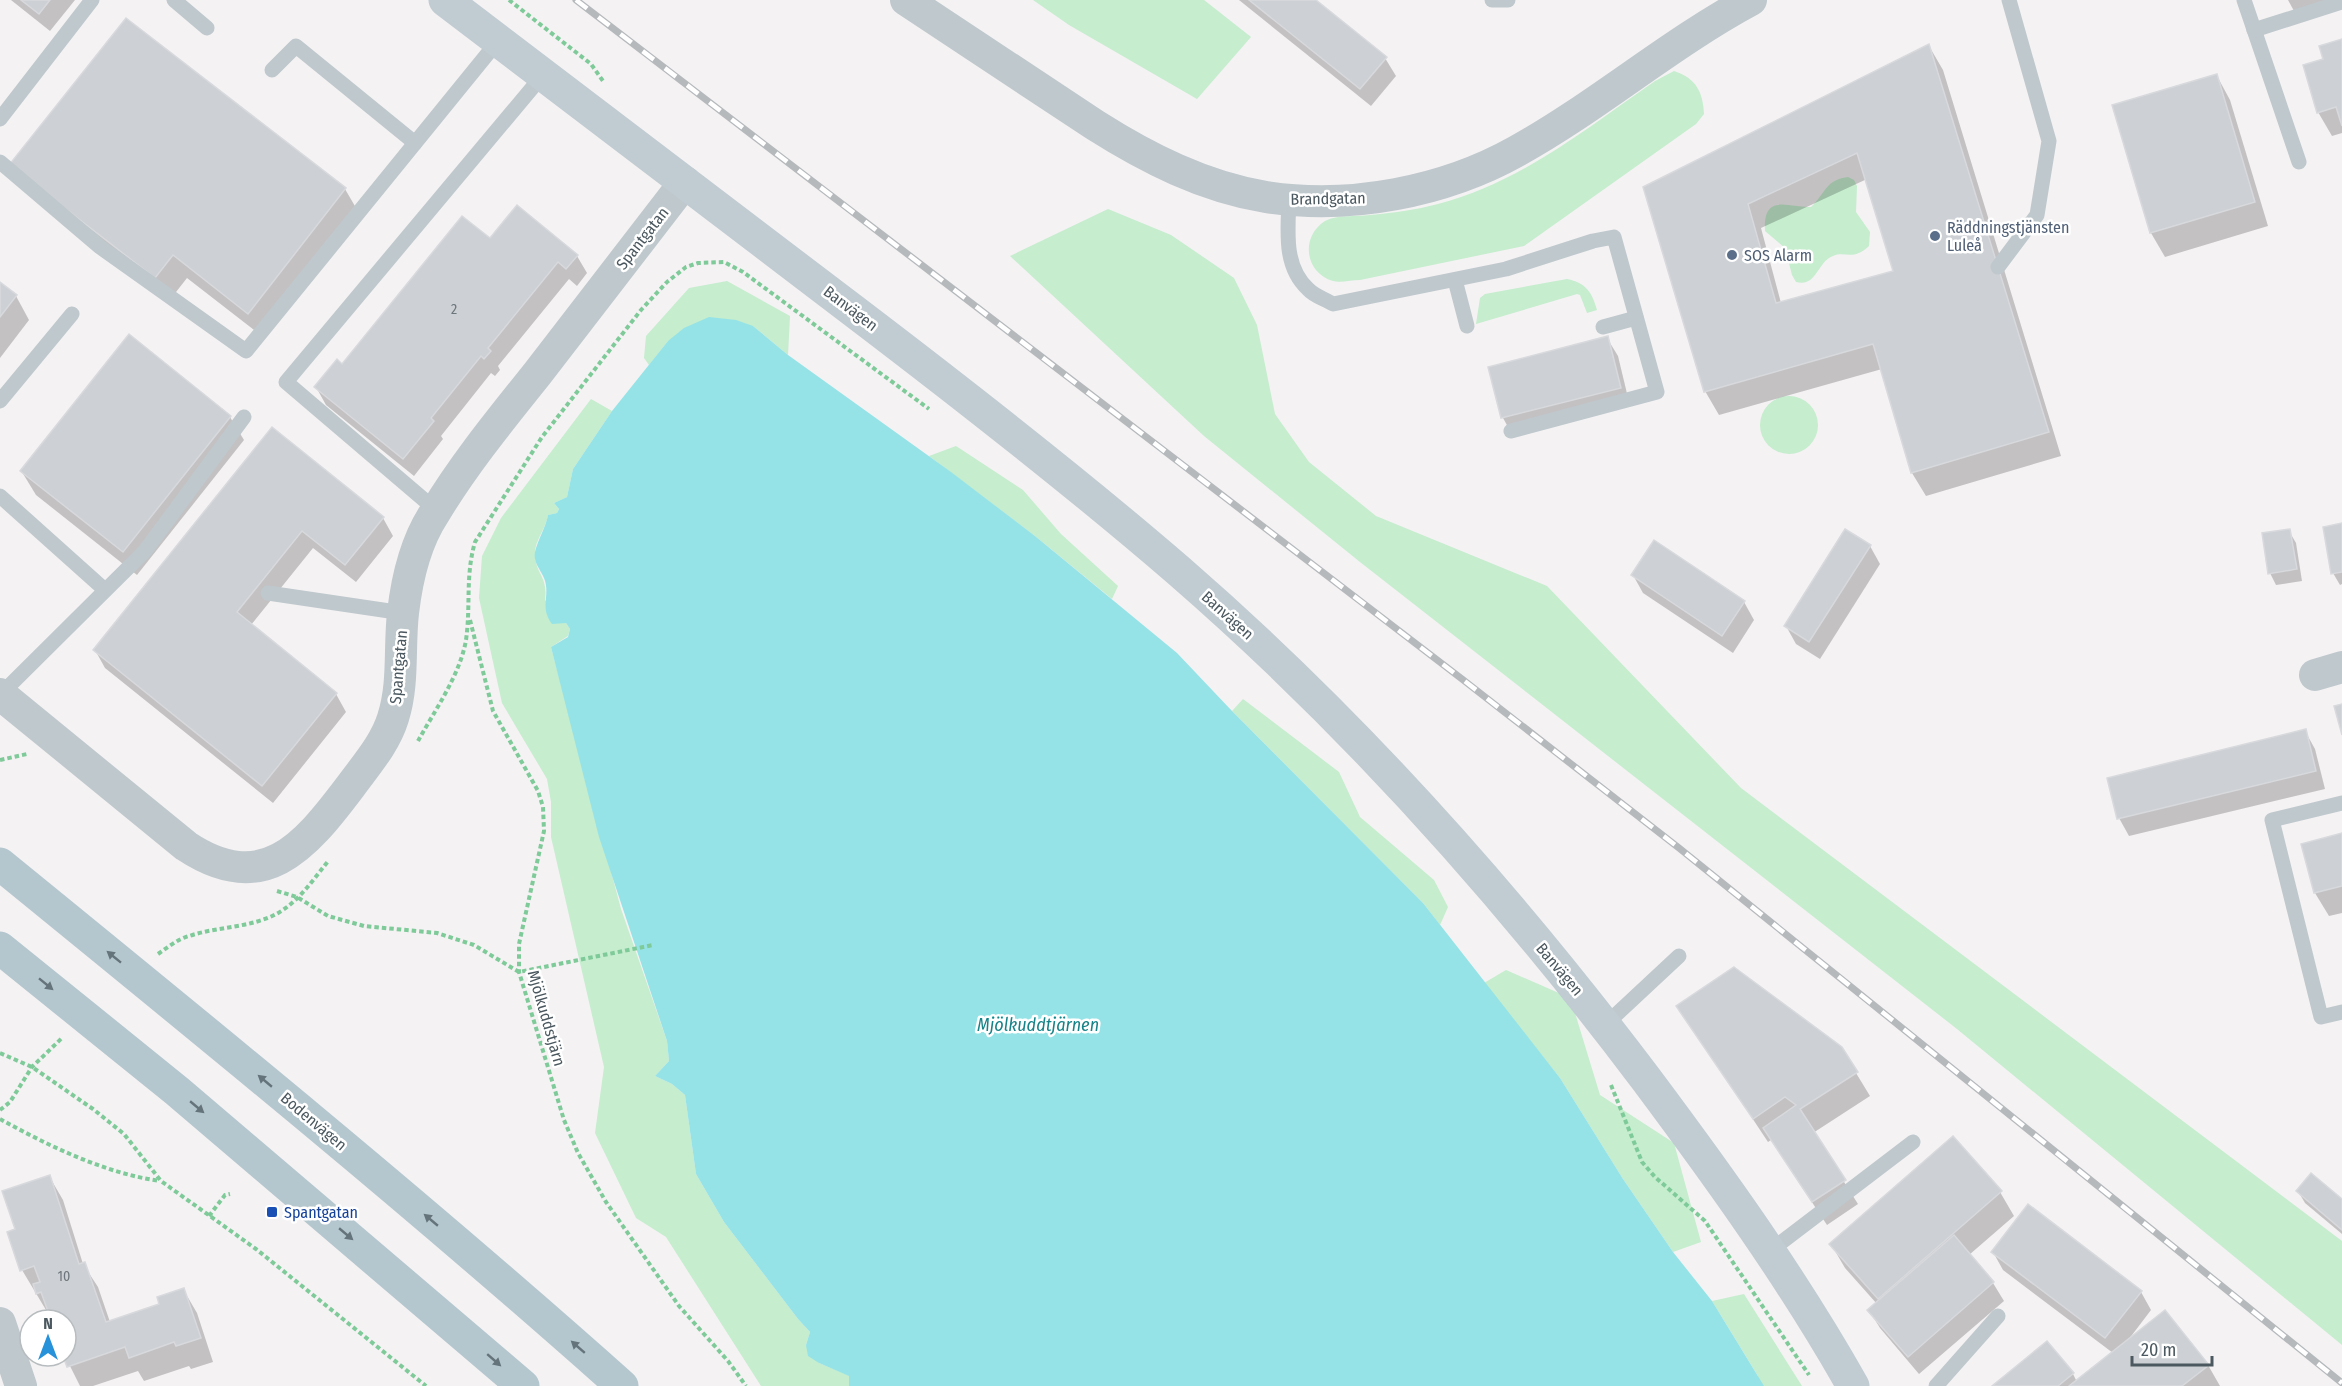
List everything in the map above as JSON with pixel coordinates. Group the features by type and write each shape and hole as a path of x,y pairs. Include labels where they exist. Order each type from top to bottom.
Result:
{"main road":[{"name":"Bodenvägen","path":"0,864 270,1085 464,1248 622,1386"},
{"path":"0,948 177,1090 523,1386"}],"street":[{"name":"Banvägen","path":"445,0 963,394 1182,573 1264,648 1357,741 1439,829 1518,919 1605,1025 1725,1184 1770,1251 1853,1386"},
{"name":"Brandgatan","path":"906,0 1125,144 1179,171 1208,182 1265,197 1322,201 1372,197 1430,186 1486,166 1541,136 1751,0"},
{"name":"Spantgatan","path":"0,694 186,846 206,859 239,867 263,865 285,857 304,844 379,748 393,718 399,690 403,613 412,560 436,510 472,456 686,182"},
{"path":"0,1323 11,1370"}],"lane":[{"path":"0,118 92,0"},
{"path":"174,0 207,28"},
{"path":"1492,0 1508,0"},
{"path":"1998,267 2037,215 2049,141 2009,0"},
{"path":"2244,0 2300,162"},
{"path":"2254,30 2342,2"},
{"path":"0,162 100,247 246,351 498,41"},
{"path":"272,70 296,46 415,142"},
{"path":"436,510 286,382 543,75"},
{"path":"1289,199 1288,246 1294,271 1309,290 1333,304 1506,269 1593,241 1614,237 1657,392 1511,431"},
{"path":"1455,280 1467,326"},
{"path":"0,401 72,314"},
{"path":"1603,327 1636,318"},
{"path":"0,694 145,551 244,417"},
{"path":"0,496 105,590"},
{"path":"268,593 403,613"},
{"path":"2342,803 2272,820 2321,1017 2342,1012"},
{"path":"1605,1025 1679,956"},
{"path":"1770,1251 1913,1142"},
{"path":"1936,1386 1998,1316"}],"path":[{"path":"509,0 591,64 601,76 605,91"},
{"path":"414,747 438,706 460,660 469,616 467,595 470,561 475,542 542,437 667,282 686,267 698,263 724,262 744,272 930,410"},
{"name":"Mjölkuddstjärn","path":"469,616 493,711 538,791 543,807 542,839 519,944 519,972 564,1120 590,1176 678,1306 728,1361 746,1386"},
{"path":"155,957 172,944 189,936 271,917 309,886 335,852"},
{"path":"297,897 328,916 364,926 437,933 474,945 519,972 653,945"},
{"path":"0,1110 10,1102 32,1067 66,1035"},
{"path":"0,1053 32,1067 93,1109 124,1134 161,1181 256,1249 426,1386"},
{"path":"1610,1081 1642,1162 1655,1177 1705,1221 1811,1378"},
{"path":"0,1119 41,1142 116,1171 141,1179 161,1181"},
{"path":"209,1216 225,1195 230,1194"}],"green space":[{"path":"1033,0 1204,0 1251,37 1197,99 1069,25"},
{"path":"1674,71 1693,82 1700,93 1704,114 1696,124 1524,246 1343,282 1324,277 1312,263 1309,245 1317,228 1325,221 1342,217 1413,210 1468,195 1497,183 1552,152 1655,81"},
{"path":"1848,177 1854,180 1857,186 1856,212 1870,232 1869,246 1857,254 1834,255 1825,262 1812,279 1802,283 1796,282 1785,248 1765,231 1768,211 1779,205 1811,207 1830,184"},
{"path":"1108,209 1171,235 1234,278 1257,325 1275,414 1309,462 1376,516 1547,586 1741,788 2342,1241 2342,1345 1957,1029 1360,562 1204,436 1010,256"},
{"path":"1567,279 1587,289 1597,310 1587,313 1580,295 1577,294 1476,324 1480,298 1485,294"},
{"path":"727,281 790,316 788,355 753,326 668,341 649,365 644,358 646,336 689,288"},
{"path":"1783,396 1795,396 1810,404 1818,419 1818,431 1810,446 1795,454 1783,454 1768,446 1760,431 1760,419 1768,404"},
{"path":"591,399 612,411 573,469 567,497 554,503 559,509 557,513 548,515 536,545 535,555 545,586 545,600 570,629 568,636 551,647 621,909 667,1041 669,1061 655,1076 672,1084 685,1095 696,1174 724,1222 810,1332 806,1345 819,1363 850,1376 849,1386 761,1386 666,1237 636,1218 595,1133 604,1067 551,837 551,802 547,779 502,703 479,598 482,556 501,518"},
{"path":"956,446 1023,490 1061,534 1118,586 1112,599 1035,536 929,456"},
{"path":"1243,699 1339,772 1360,817 1434,880 1448,907 1440,925 1423,903 1232,711"},
{"path":"1506,970 1561,994 1575,1013 1600,1095 1674,1143 1701,1242 1673,1252 1623,1179 1560,1078 1484,983"},
{"path":"1744,1294 1802,1386 1744,1386 1758,1376 1712,1301"}],"water":[{"name":"Mjölkuddtjärnen","path":"709,317 736,320 753,326 788,355 951,472 1035,536 1177,653 1423,903 1560,1078 1623,1179 1673,1252 1712,1301 1764,1386 849,1386 849,1376 808,1356 806,1345 810,1332 724,1222 696,1174 685,1095 672,1084 655,1076 669,1061 667,1041 599,837 551,647 568,637 570,629 566,623 552,624 548,618 546,584 535,556 548,515 557,513 559,509 554,503 567,497 573,469 612,411 668,341 684,328"}],"building":[{"path":"21,0 50,0 39,14"},
{"path":"1249,0 1316,0 1387,57 1360,89"},
{"path":"126,18 346,188 248,314 173,255 155,278 9,165"},
{"path":"2342,39 2342,126 2336,107 2317,113 2303,65 2323,59 2319,46"},
{"name":"Räddningstjänsten Luleå","path":"1929,44 2049,432 1911,473 1873,344 1704,392 1643,187","holes":["1857,153 1893,271 1776,303 1748,204"]},
{"path":"2217,74 2255,202 2150,233 2112,105"},
{"path":"517,205 578,255 566,269 558,262 488,348 491,351 484,359 481,356 431,418 434,421 403,459 314,387 337,359 342,364 462,216 490,238"},
{"path":"0,282 17,295 0,317"},
{"path":"129,334 231,416 123,552 20,471"},
{"path":"1608,336 1621,388 1501,418 1488,367"},
{"path":"272,427 384,517 345,565 302,531 237,612 337,693 262,786 93,650"},
{"path":"2342,523 2342,572 2331,574 2323,527"},
{"path":"1845,529 1871,545 1809,642 1784,626"},
{"path":"2290,529 2297,569 2268,574 2262,533"},
{"path":"1654,540 1745,601 1722,636 1631,575"},
{"path":"2342,704 2342,735 2334,706"},
{"path":"2306,729 2316,771 2117,819 2107,778"},
{"path":"2342,833 2342,886 2314,893 2301,844"},
{"path":"1734,967 1842,1047 1858,1072 1800,1109 1846,1180 1812,1202 1763,1128 1796,1105 1785,1097 1753,1119 1676,1006"},
{"path":"1953,1136 2002,1191 1878,1299 1829,1244"},
{"path":"2311,1173 2342,1199 2342,1230 2296,1191"},
{"path":"50,1175 79,1264 85,1262 106,1322 159,1304 157,1297 184,1288 201,1338 176,1346 174,1342 129,1358 125,1347 78,1363 78,1308 47,1308 41,1292 36,1294 33,1284 40,1282 34,1266 20,1271 7,1232 15,1229 2,1191"},
{"path":"2028,1204 2142,1291 2105,1338 1991,1252"},
{"path":"1954,1235 1994,1282 1908,1357 1867,1310"},
{"path":"2165,1310 2209,1365 2182,1386 2069,1386"},
{"path":"2047,1341 2074,1373 2058,1386 1992,1386"}],"railway":[{"path":"576,0 1679,848 2342,1383"}],"place":[{"name":"Räddningstjänsten Luleå","path":"1935,236"},
{"name":"SOS Alarm","path":"1732,255"},
{"name":"Spantgatan","path":"272,1212"}]}
